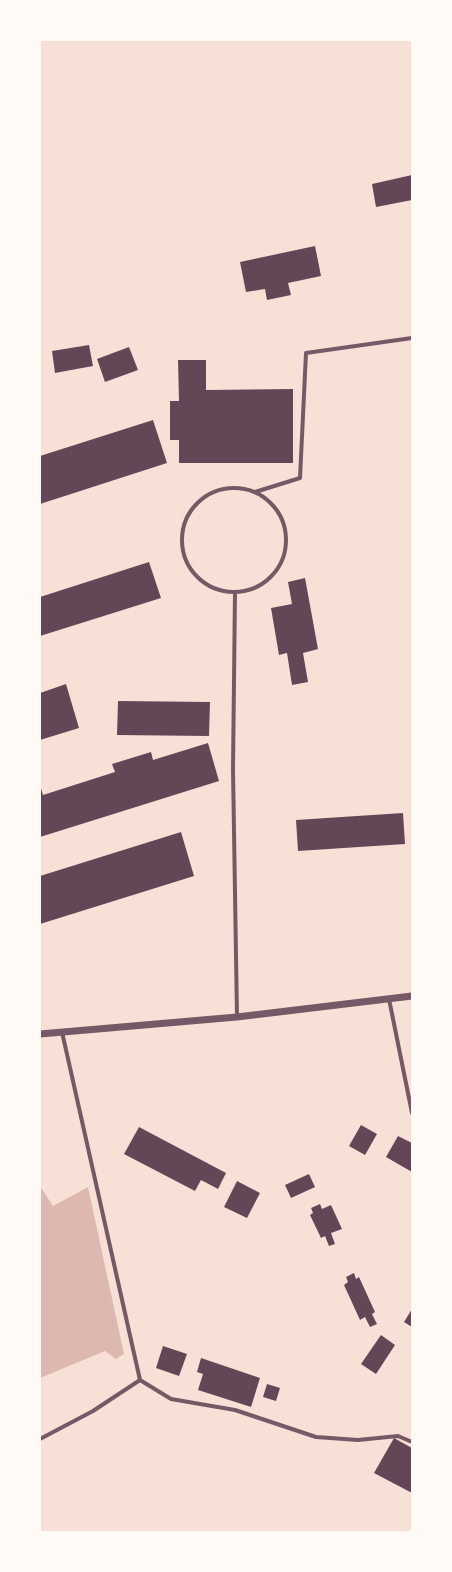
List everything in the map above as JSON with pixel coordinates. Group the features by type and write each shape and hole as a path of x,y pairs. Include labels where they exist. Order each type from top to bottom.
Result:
{"street":[{"path":"255,492 300,478 306,353 412,338"},
{"path":"234,488 255,492 271,502 282,519 287,539 283,559 272,576 255,588 236,592 216,589 198,578 186,561 182,541 186,521 197,504 213,493 234,488"},
{"path":"236,592 233,769 237,1017"},
{"path":"40,1034 237,1017 412,996"},
{"path":"389,999 412,1113"},
{"path":"62,1031 140,1380 171,1399 235,1410 316,1437 358,1440 398,1436 412,1442"},
{"path":"40,1439 93,1411 140,1380"}],"shaded area":[{"path":"40,1186 53,1206 88,1187 124,1354 116,1359 105,1351 40,1378"}],"building":[{"path":"412,175 412,200 376,207 372,184"},
{"path":"315,246 321,276 288,283 291,295 267,300 265,289 246,292 240,262"},
{"path":"89,345 93,366 55,373 52,351"},
{"path":"129,347 138,370 105,382 97,359"},
{"path":"178,360 206,360 206,390 293,389 293,463 179,463 179,440 170,440 170,401 179,401"},
{"path":"153,420 167,463 40,504 40,456"},
{"path":"149,562 161,598 40,636 40,597"},
{"path":"305,578 318,649 303,653 308,682 292,685 287,653 279,655 271,608 292,604 288,582"},
{"path":"66,684 79,728 40,740 40,693"},
{"path":"118,701 210,702 209,736 117,735"},
{"path":"208,743 219,781 40,837 40,785 43,795 115,772 112,764 151,752 153,760"},
{"path":"403,813 405,844 298,851 296,820"},
{"path":"181,832 194,876 40,924 40,876"},
{"path":"361,1125 377,1134 365,1155 349,1146"},
{"path":"139,1127 226,1173 218,1189 201,1180 195,1191 124,1154"},
{"path":"398,1136 412,1143 412,1172 386,1157"},
{"path":"309,1174 315,1187 291,1198 285,1185"},
{"path":"237,1181 260,1193 247,1218 224,1207"},
{"path":"320,1204 322,1209 331,1205 342,1229 331,1233 335,1244 329,1246 325,1236 321,1238 310,1215 313,1213 311,1208"},
{"path":"354,1273 356,1279 359,1277 375,1312 372,1314 377,1324 370,1327 365,1317 360,1320 344,1285 348,1282 346,1277"},
{"path":"412,1309 412,1327 404,1322"},
{"path":"381,1335 395,1345 376,1374 361,1364"},
{"path":"163,1346 187,1354 179,1376 156,1368"},
{"path":"201,1358 260,1378 251,1407 198,1390 203,1374 197,1372"},
{"path":"267,1384 280,1388 276,1401 263,1397"},
{"path":"394,1438 412,1448 412,1493 374,1473"}]}
